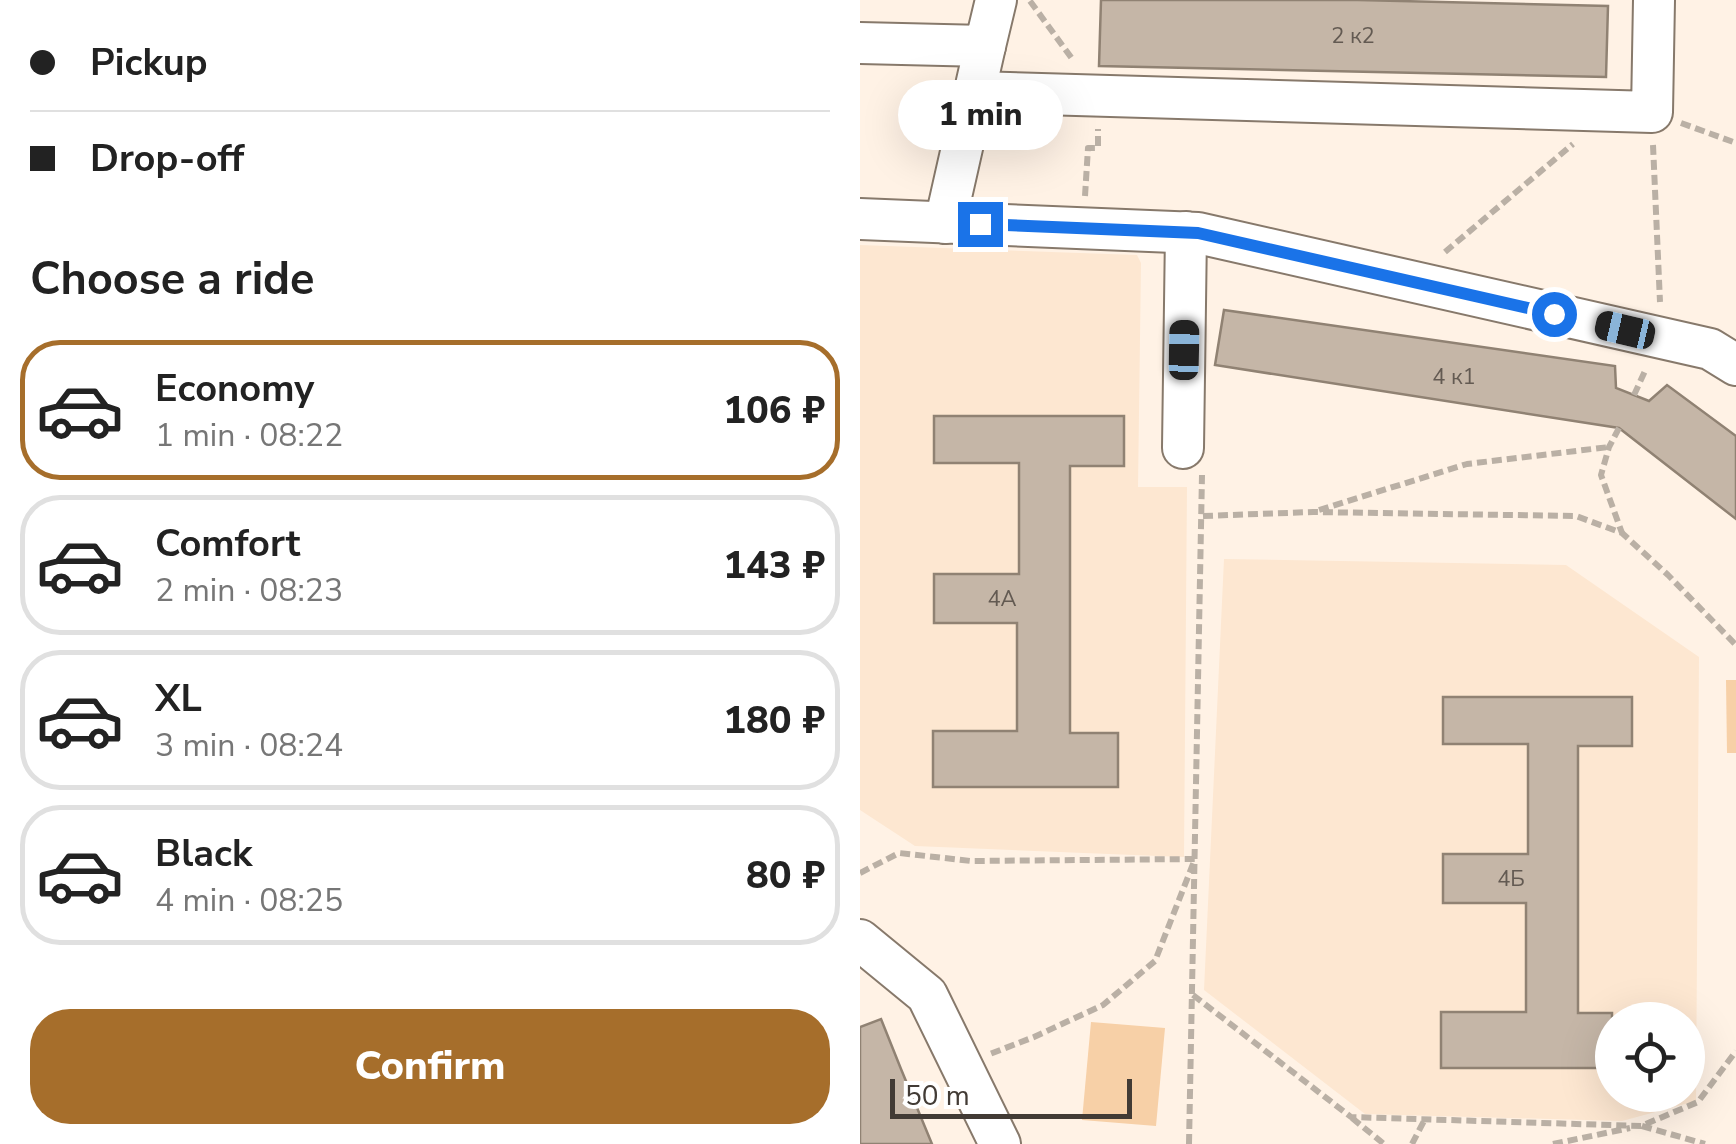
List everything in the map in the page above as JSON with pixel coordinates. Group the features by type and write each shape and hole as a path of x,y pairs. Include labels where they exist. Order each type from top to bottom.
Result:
{"lane":[{"path":"945,222 996,0"},
{"path":"975,92 1652,112 1654,0"},
{"path":"860,42 985,46"},
{"path":"860,219 1198,233 1710,349 1736,365"},
{"path":"1183,438 1186,232"},
{"path":"860,940 927,995 1000,1144"}],"path":[{"path":"1410,281 1612,111"},
{"path":"1661,338 1652,112 1736,143"},
{"path":"1619,428 1601,476 1622,533"},
{"path":"1183,438 1204,479 1189,1144"},
{"path":"1313,512 1468,464 1609,447"},
{"path":"1202,516 1313,512 1576,516 1622,533 1736,643"},
{"path":"860,873 898,854 971,861 1195,859"},
{"path":"961,1065 1103,1005 1156,962 1195,859"},
{"path":"1192,994 1384,1144"},
{"path":"1553,1144 1641,1126 1698,1102 1736,1051"},
{"path":"1351,1117 1641,1126 1705,1144"},
{"path":"1412,1144 1424,1119"}],"shaded area":[{"path":"860,245 1137,255 1141,263 1138,487 1187,487 1184,857 915,846 860,810"},
{"path":"1224,559 1566,565 1699,657 1697,1002 1595,1002 1595,1112 1655,1112 1622,1121 1365,1114 1204,990"},
{"path":"1726,680 1736,680 1736,753 1727,753"},
{"path":"1091,1022 1165,1028 1156,1126 1082,1120"}],"building":[{"path":"1101,0 1358,0 1608,6 1606,77 1099,66"},
{"path":"1224,310 1615,366 1616,388 1649,401 1667,385 1736,436 1736,519 1619,428 1215,365"},
{"path":"934,416 1124,416 1124,466 1070,466 1070,733 1118,733 1118,787 933,787 933,731 1017,731 1017,623 934,623 934,574 1019,574 1019,463 934,463"},
{"path":"1443,697 1632,697 1632,746 1578,746 1578,1013 1595,1013 1595,1068 1441,1068 1441,1012 1526,1012 1526,903 1443,903 1443,854 1528,854 1528,744 1443,744"},
{"path":"881,1019 932,1144 860,1144 860,1027"}],"route":[{"path":"980,224 1198,233 1554,314"}]}
